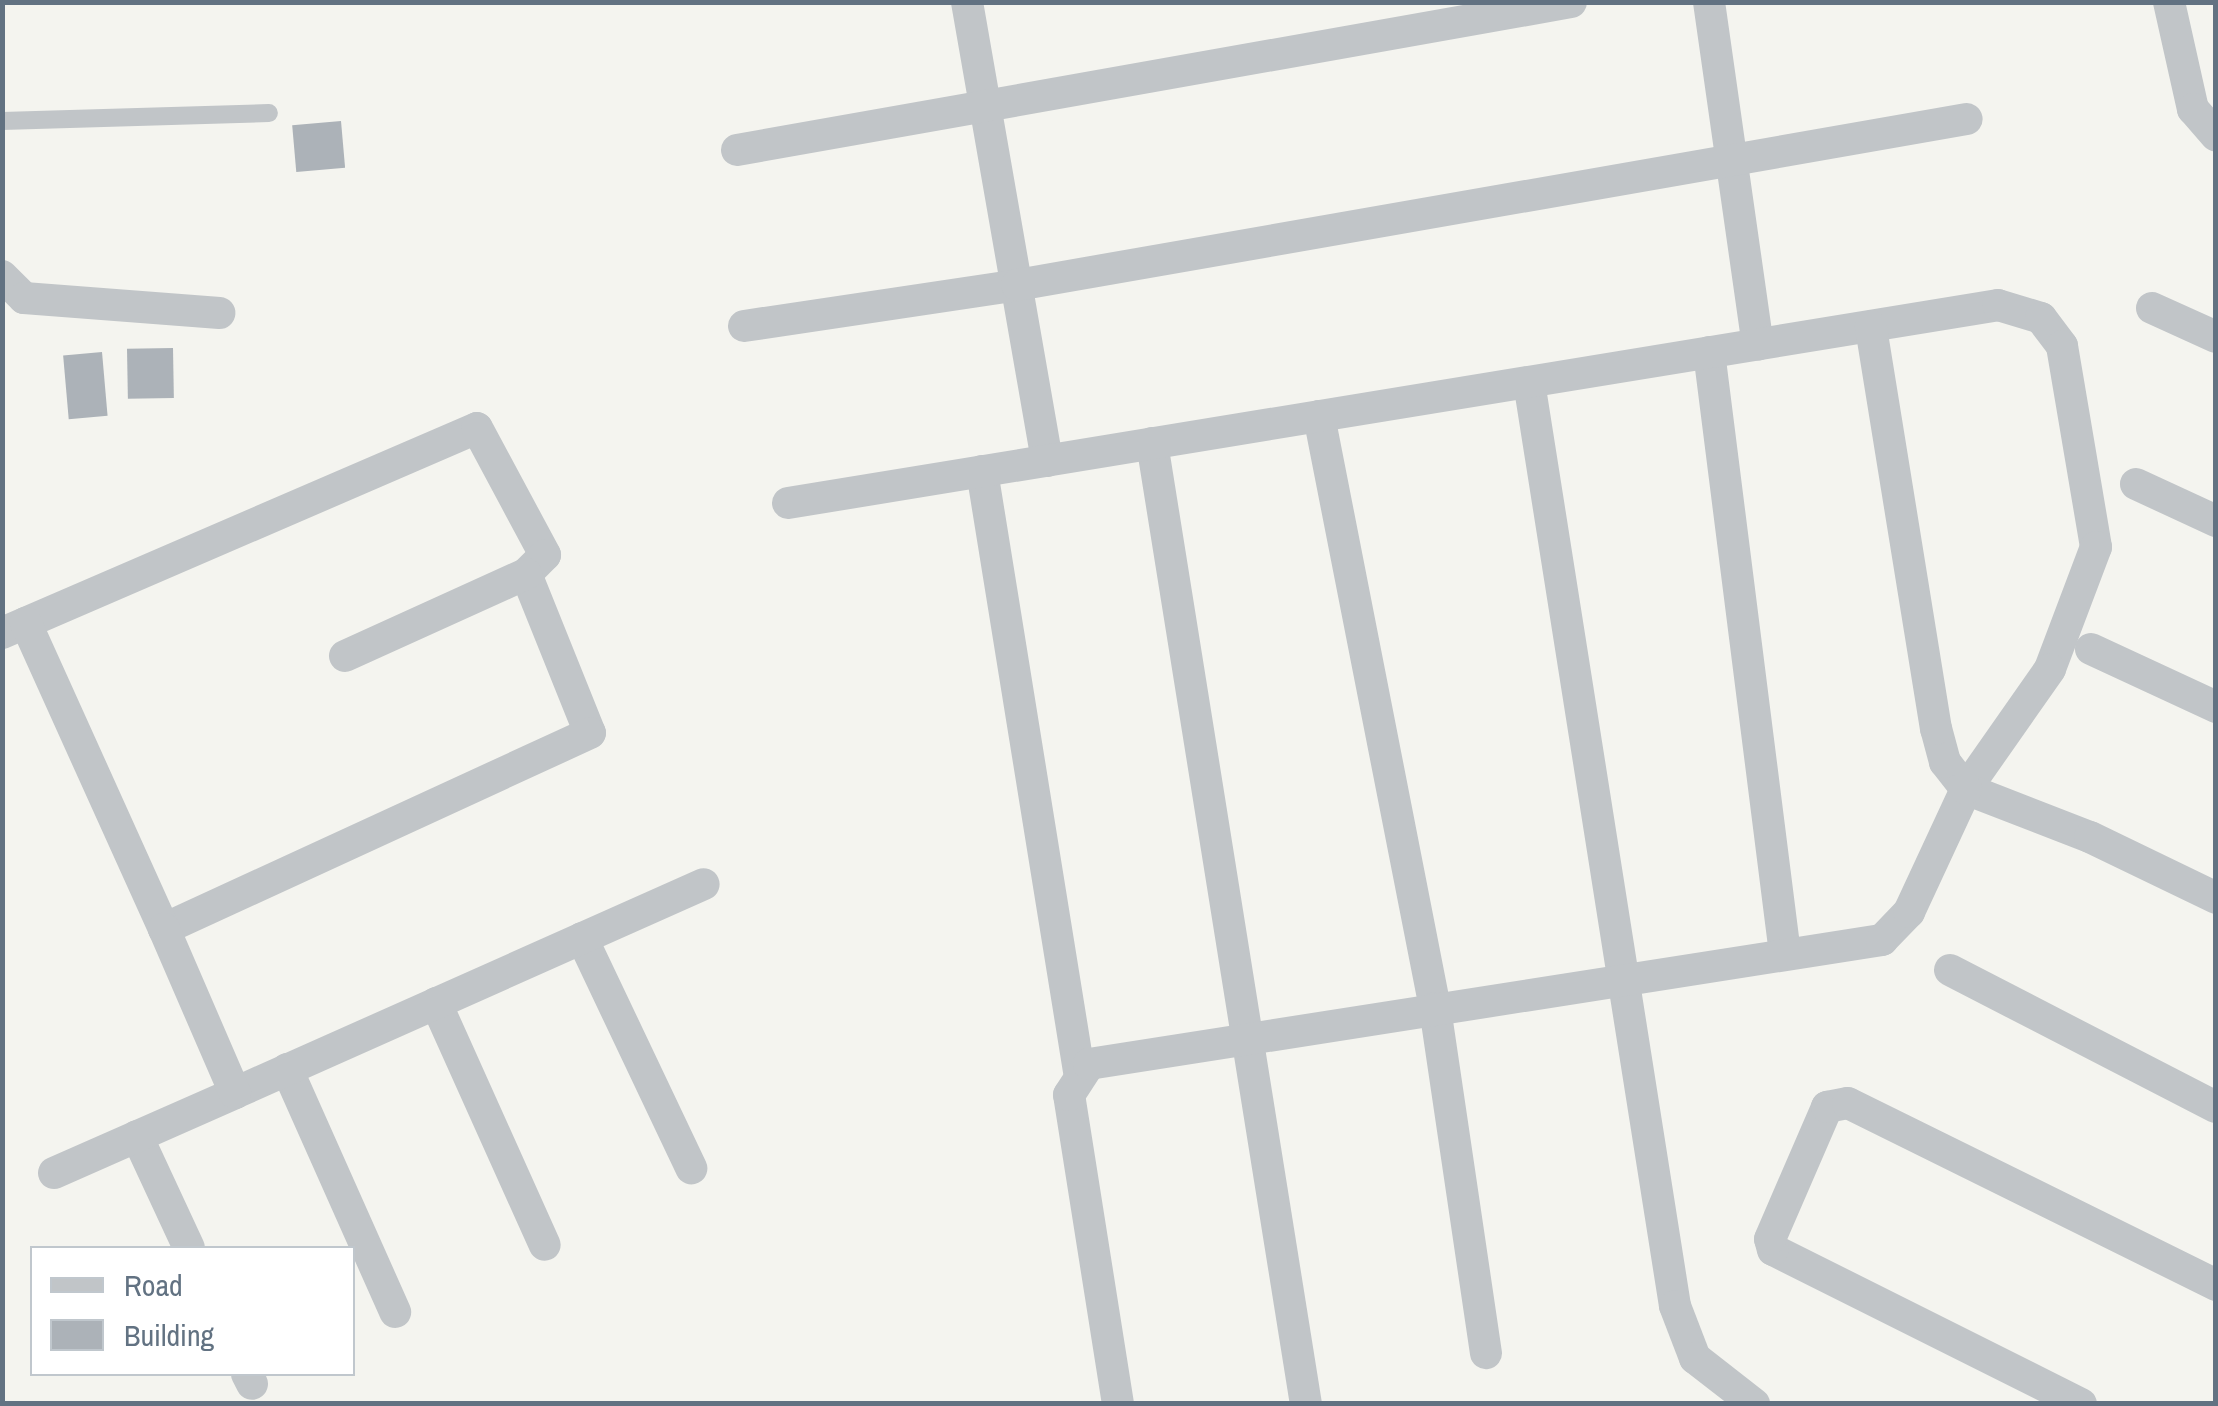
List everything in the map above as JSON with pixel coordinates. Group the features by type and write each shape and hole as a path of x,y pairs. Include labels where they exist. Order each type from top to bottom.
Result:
{"street":[{"path":"967,2 1047,460"},
{"path":"737,150 1570,2"},
{"path":"1709,2 1758,345"},
{"path":"2169,2 2193,109 2216,135"},
{"path":"744,326 1017,286 1966,119"},
{"path":"2,276 24,298 219,313"},
{"path":"788,503 1998,305 2041,318 2062,346 2096,548 2050,669 1966,788 1909,912 1882,940 1100,1059 1080,1072"},
{"path":"2152,308 2216,337"},
{"path":"1872,326 1936,728 1945,762 1966,788 2090,837 2216,898"},
{"path":"1709,352 1785,954"},
{"path":"1529,382 1619,979 1684,1338 1710,1374 1754,1404"},
{"path":"1319,416 1435,1008 1486,1353"},
{"path":"234,1093 164,929 14,628 474,428 543,551 526,574 345,656"},
{"path":"1152,443 1306,1404"},
{"path":"982,471 1080,1072 1071,1111 1118,1404"},
{"path":"2136,484 2216,521"},
{"path":"164,929 590,735 526,574"},
{"path":"2090,649 2216,707"},
{"path":"54,1173 704,884"},
{"path":"582,938 691,1168"},
{"path":"1950,970 2216,1106"},
{"path":"436,1003 545,1245"},
{"path":"287,1069 395,1312"},
{"path":"2081,1404 1772,1250 1770,1239 1827,1107 1848,1102 2216,1285"},
{"path":"137,1136 188,1246"}],"lane":[{"path":"2,120 270,113"}],"building":[{"path":"341,121 345,168 296,172 292,125"},
{"path":"173,348 174,398 128,399 127,349"},
{"path":"102,352 108,416 69,419 63,355"}]}
